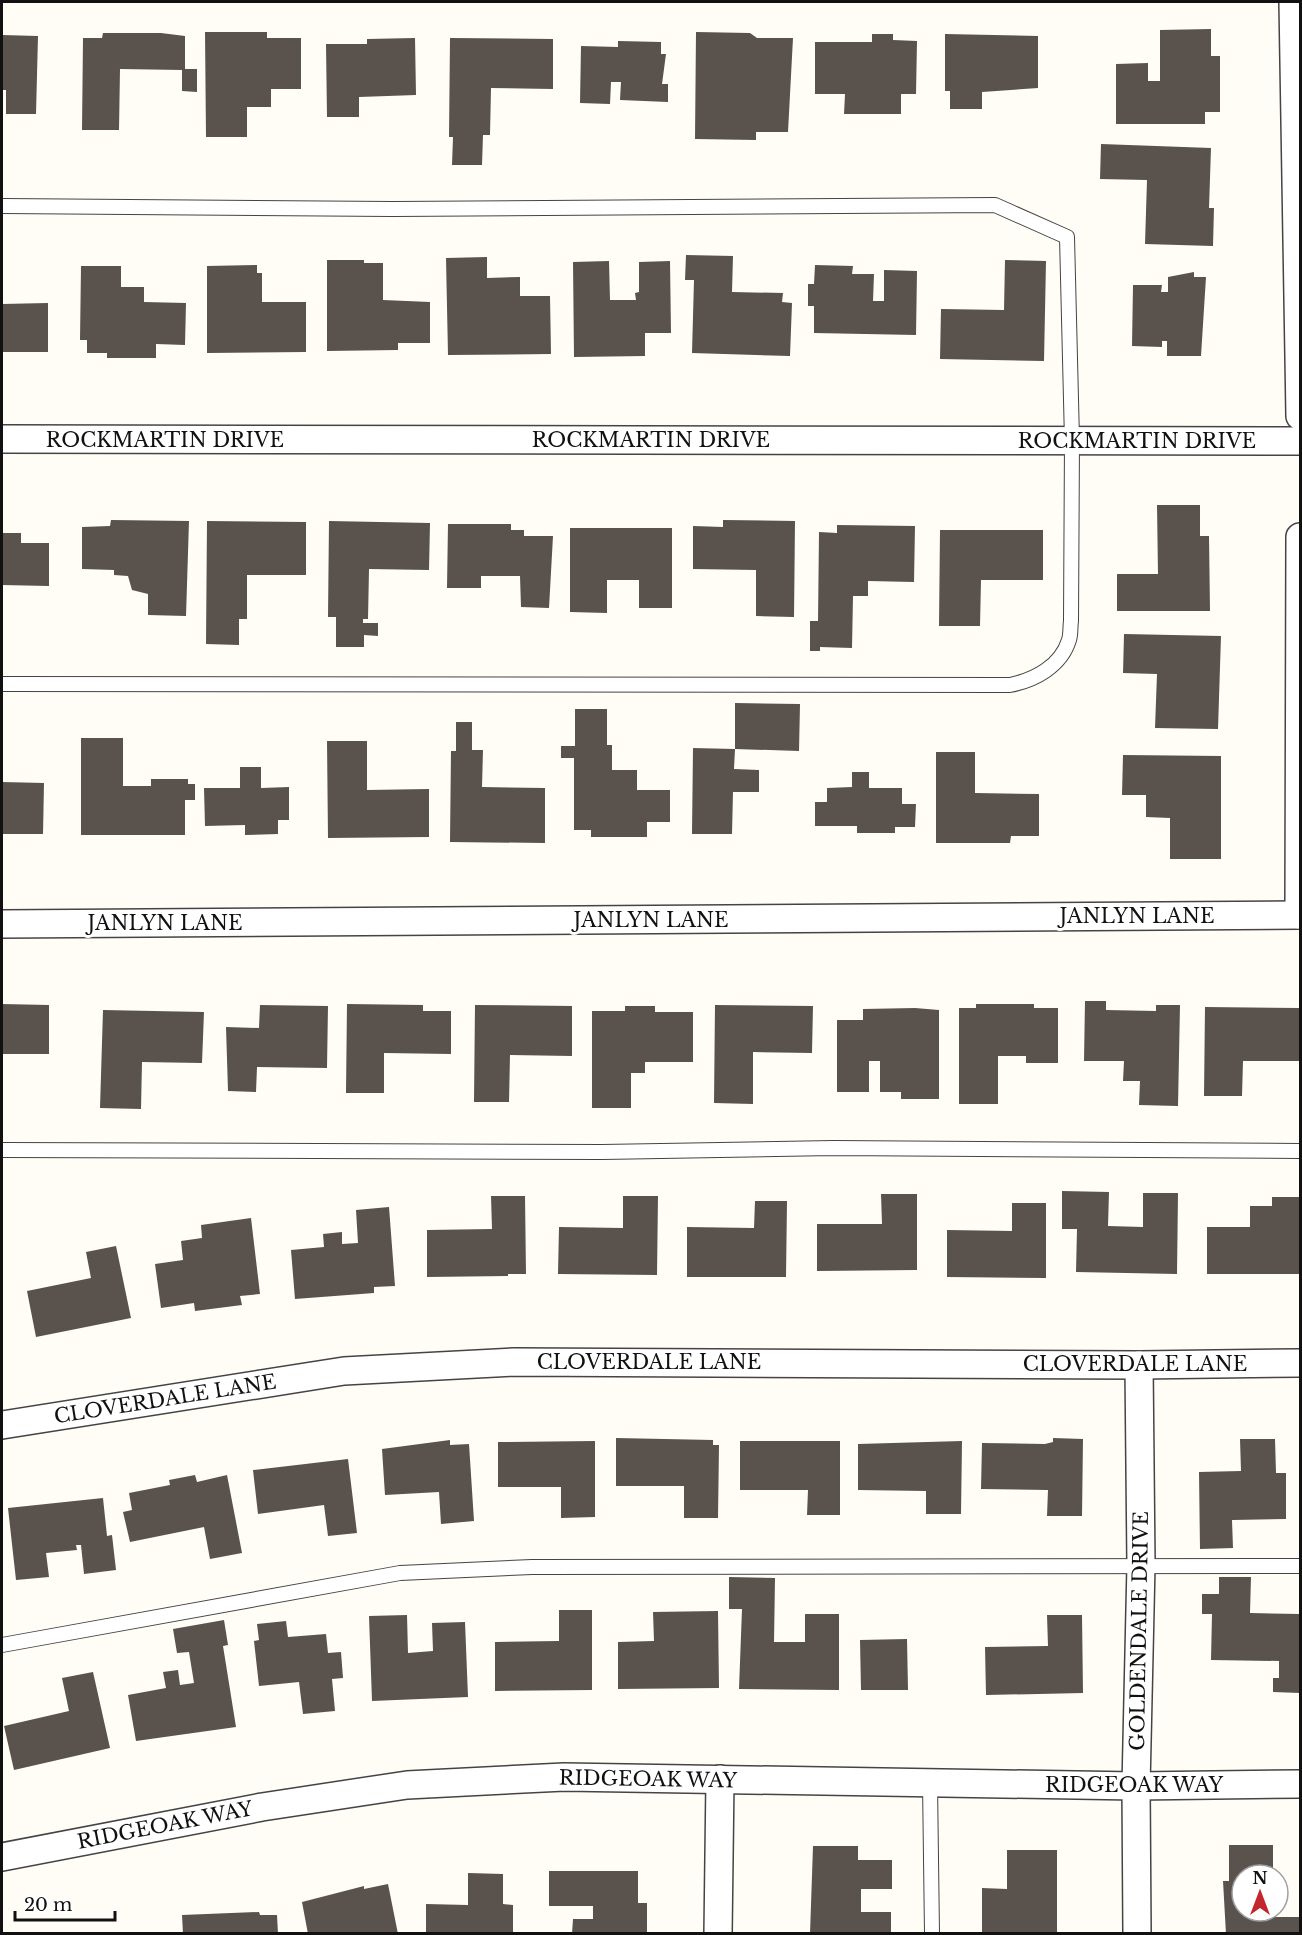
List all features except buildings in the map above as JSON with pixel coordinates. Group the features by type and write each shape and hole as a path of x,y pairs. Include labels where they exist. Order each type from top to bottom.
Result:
{"street":[{"path":"1293,2 1300,416"},
{"name":"ROCKMARTIN DRIVE","path":"2,439 1300,441"},
{"path":"1300,537 1300,915"},
{"name":"JANLYN LANE","path":"2,924 1300,915"},
{"name":"CLOVERDALE LANE","path":"2,1425 344,1371 513,1362 1139,1365 1300,1363"},
{"name":"GOLDENDALE DRIVE","path":"1137,1934 1136,1786 1141,1565 1139,1365"},
{"name":"RIDGEOAK WAY","path":"2,1857 262,1807 407,1785 564,1777 1136,1786 1300,1784"},
{"path":"718,1934 720,1779"}],"lane":[{"path":"2,206 393,209 994,205 1067,237 1072,440 1069,640 1060,657 1046,671 1028,681 1011,684 2,684"},
{"path":"2,1150 602,1152 845,1148 1300,1151"},
{"path":"2,1645 400,1573 532,1568 1300,1566"},
{"path":"930,1783 932,1934"}]}
